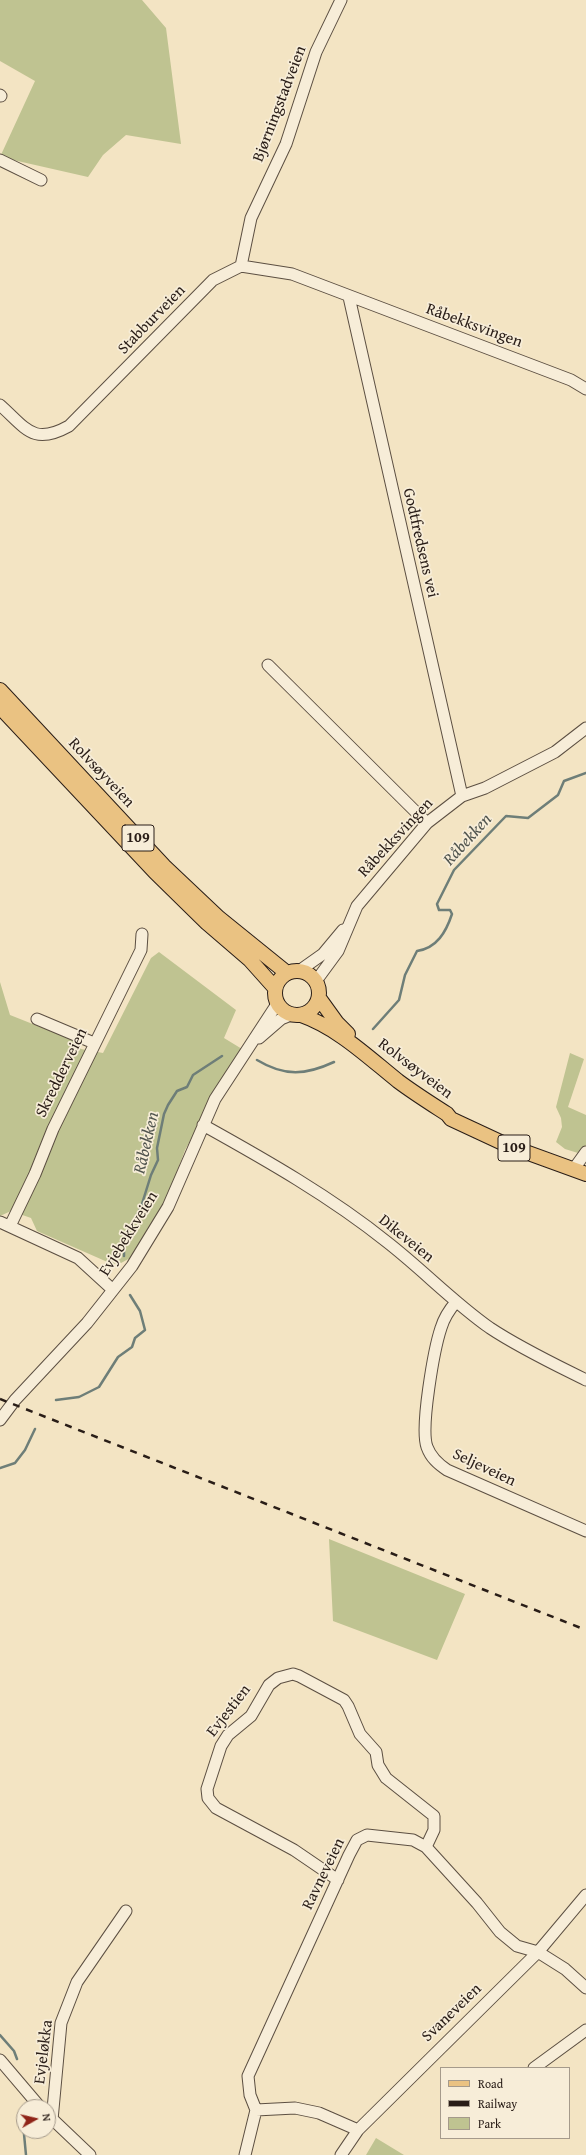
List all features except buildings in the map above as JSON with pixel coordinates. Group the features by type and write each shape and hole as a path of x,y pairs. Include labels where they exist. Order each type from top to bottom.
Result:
{"main road":[{"name":"Rolvsøyveien","path":"0,690 164,866 219,918 293,972"},
{"name":"Rolvsøyveien","path":"0,708 155,872 207,923 250,960 275,988"},
{"name":"109","path":"293,972 309,974 316,981 319,990 319,998"},
{"path":"277,1004 275,988 280,979 293,972"},
{"name":"Rolvsøyveien","path":"319,998 337,1024 362,1051"},
{"path":"296,1015 309,1012 316,1006 319,998"},
{"name":"109","path":"277,1004 283,1010 296,1015"},
{"name":"Rolvsøyveien","path":"296,1015 316,1021 362,1051 398,1080 447,1114 451,1119 481,1133 582,1170"}],"street":[{"name":"Bjørningstadveien","path":"241,266 251,218 286,144 316,52 341,0"},
{"path":"0,160 41,180"},
{"path":"241,266 292,274 349,297"},
{"name":"Stabburveien","path":"0,405 26,428 34,433 49,435 69,426 213,280 241,266"},
{"name":"Råbekksvingen","path":"349,297 572,380 586,388"},
{"name":"Godtfredsens vei","path":"349,297 462,796"},
{"path":"268,665 427,823"},
{"name":"Råbekksvingen","path":"316,981 338,951 357,906 427,823 462,796 485,788 555,752 586,728"},
{"name":"Råbekksvingen","path":"293,972 323,954 348,926"},
{"name":"Skredderveien","path":"5,1224 35,1174 53,1129 141,950 142,934"},
{"name":"Evjebekkveien","path":"0,1420 15,1400 87,1323 132,1266 168,1207 214,1099 237,1062 252,1043 277,1004"},
{"name":"Evjebekkveien","path":"252,1043 282,1019 296,1015"},
{"path":"38,1019 94,1043"},
{"name":"Dikeveien","path":"203,1125 332,1202 388,1242 456,1302 491,1328 533,1353 586,1380"},
{"path":"582,1170 586,1152"},
{"path":"5,1224 78,1258 113,1290"},
{"name":"Seljeveien","path":"456,1302 448,1311 441,1328 435,1358 425,1434 429,1453 436,1462 447,1470 586,1531"},
{"name":"Evjestien","path":"338,1880 294,1850 216,1808 208,1798 208,1789 221,1746 228,1735 251,1716 268,1685 285,1675 299,1676 344,1700 360,1734 376,1752 378,1764 386,1778 434,1816 434,1830 426,1847"},
{"name":"Ravneveien","path":"256,2110 250,2095 248,2076 338,1880 357,1840 361,1837 375,1835 413,1840 426,1847 477,1903 500,1932 517,1946 538,1952 575,1976 586,1988"},
{"name":"Svaneveien","path":"341,2155 358,2130 538,1952 586,1895"},
{"name":"Evjeløkka","path":"52,2099 61,2023 77,1982 126,1910"},
{"path":"535,2067 586,2030"},
{"path":"0,2060 33,2099"},
{"path":"245,2155 256,2110 295,2108 319,2112 358,2130"},
{"path":"56,2124 90,2155"}],"green space":[{"path":"0,0 142,0 166,28 181,144 126,135 103,155 88,177 0,157 35,81 0,61"},
{"path":"159,952 236,1010 224,1038 242,1049 185,1150 163,1209 134,1256 121,1263 112,1264 37,1231 31,1218 11,1211 0,1216 0,982 10,1015 73,1040 81,1049 103,1053 151,958"},
{"path":"570,1053 584,1059 568,1107 586,1115 586,1145 578,1153 565,1149 556,1142 562,1127 561,1118 556,1107"},
{"path":"329,1539 465,1594 437,1660 333,1621"},
{"path":"376,2138 404,2155 366,2155"}],"waterway":[{"name":"Råbekken","path":"373,1029 399,1000 405,975 417,951 435,943 444,933 452,914 450,910 439,910 437,904 454,870 506,816 528,818 558,795 564,781 586,773"},
{"name":"Råbekken","path":"124,1256 124,1245 128,1232 141,1207 151,1175 158,1160 157,1148 164,1114 168,1105 177,1091 187,1087 193,1075 222,1056"},
{"name":"Råbekken","path":"257,1060 267,1066 286,1072 305,1072 334,1062"},
{"name":"Råbekken","path":"56,1400 79,1397 99,1387 118,1357 132,1347 135,1338 145,1330 140,1311 130,1295"},
{"path":"0,1468 15,1463 25,1450 35,1429"},
{"path":"0,2035 14,2051 17,2059"},
{"path":"24,2139 26,2155"}],"railway":[{"path":"0,1399 586,1630"}]}
